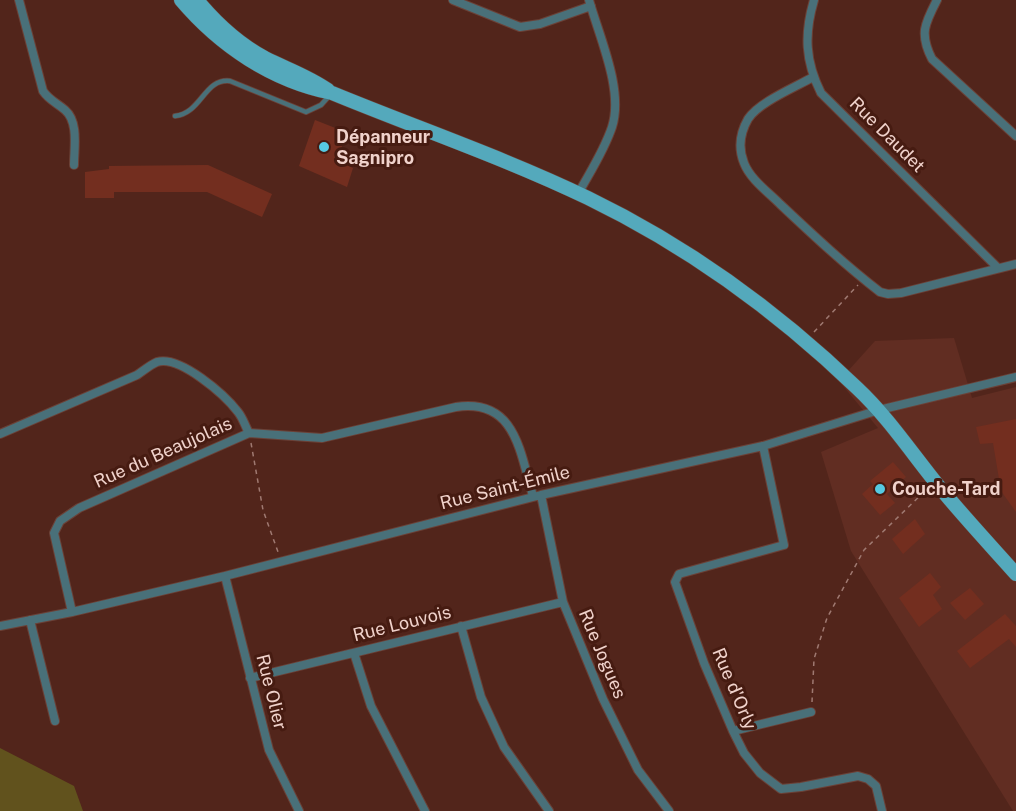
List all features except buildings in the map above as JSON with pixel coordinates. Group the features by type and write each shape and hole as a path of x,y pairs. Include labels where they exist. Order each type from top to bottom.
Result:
{"main road":[{"path":"181,0 216,36 257,65 310,89 332,93 578,194 660,237 711,270 762,306 879,410 935,481 1016,574"},
{"path":"197,0 224,29 244,44 265,57 312,79 332,93"}],"street":[{"path":"19,0 43,91 48,98 70,114 73,121 74,165"},
{"path":"453,0 520,27 540,24 590,3 612,79 615,116 605,143 578,194"},
{"name":"Rue Daudet","path":"814,0 808,21 806,43 813,77 821,93 998,268"},
{"path":"937,0 925,24 924,35 932,59 1016,136"},
{"path":"813,77 752,114 741,135 740,150 744,165 755,178 826,247 880,292 888,294 1016,264"},
{"path":"0,434 163,362 183,366 202,379 238,413 249,433"},
{"name":"Rue Saint-Émile","path":"0,626 72,612 225,576 537,496 763,446 879,410 1016,377"},
{"name":"Rue du Beaujolais","path":"72,612 54,533 60,521 79,508 249,433 322,438 456,407 467,405 485,407 508,423 537,496"},
{"name":"Rue d'Orly","path":"763,446 784,545 679,574 675,582 704,663 733,731 744,753 760,773 781,789 801,788 858,776 868,779 876,786 882,811"},
{"name":"Rue Jogues","path":"537,496 563,602 603,699 638,770 669,811"},
{"name":"Rue Olier","path":"225,576 269,750 299,811"},
{"name":"Rue Louvois","path":"250,678 563,602"},
{"path":"30,620 55,721"},
{"path":"461,626 481,697 504,747 549,811"},
{"path":"354,653 371,706 425,811"},
{"path":"733,731 811,712"}],"lane":[{"path":"175,116 183,115 194,108 213,85 223,80 306,112 321,105 332,93"}],"path":[{"path":"805,342 864,279"},
{"path":"249,433 263,510 281,561"},
{"path":"811,712 814,659 827,618 864,550 935,481"}],"shaded area":[{"path":"954,338 972,398 1016,387 1016,811 1013,811 851,551 821,452 878,428 839,381 875,341"},
{"path":"0,748 74,786 83,811 0,811"}],"place":[{"name":"Dépanneur Sagnipro","path":"324,147"},
{"name":"Couche-Tard","path":"880,489"}]}
